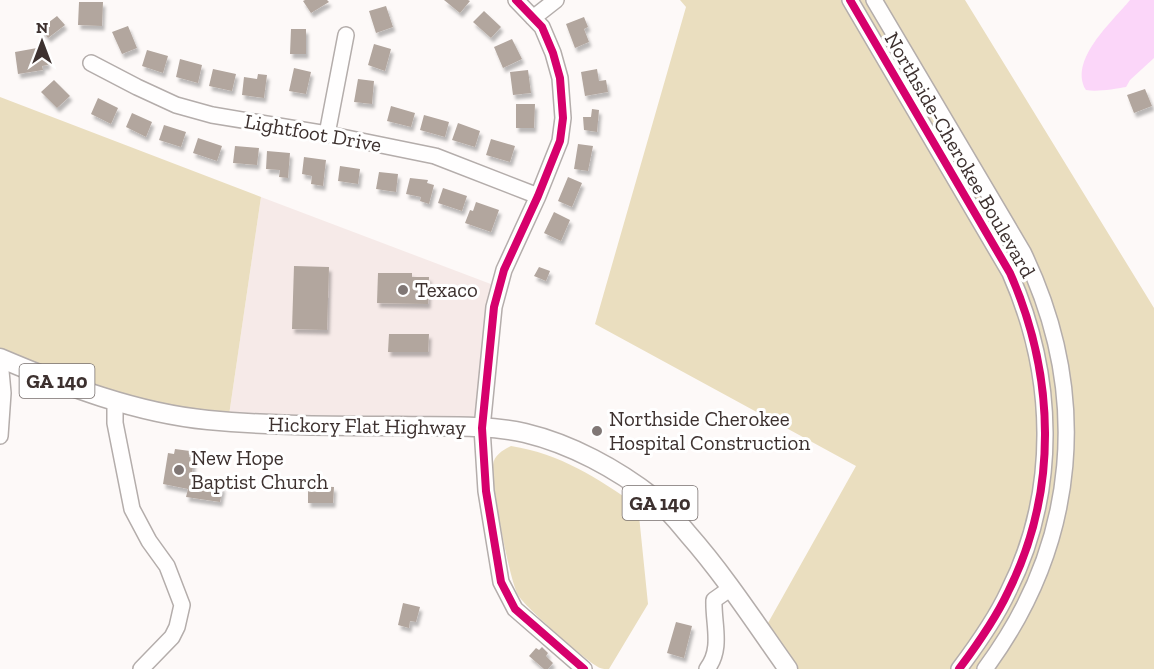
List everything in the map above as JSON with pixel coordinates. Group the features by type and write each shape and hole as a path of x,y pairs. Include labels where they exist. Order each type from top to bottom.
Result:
{"main road":[{"name":"Hickory Flat Highway","path":"0,359 42,376 115,400 150,410 194,418 243,423 482,428 525,433 551,441 615,471 657,500 705,553 788,669"}],"street":[{"path":"516,0 542,27 553,53 560,78 563,118 560,141 504,270 494,308 482,428 486,491 501,582 507,595 515,609 584,669"},
{"path":"533,18 556,0"},
{"name":"Northside-Cherokee Boulevard","path":"850,0 1010,273 1027,315 1043,385 1045,456 1033,527 1009,592 986,631 959,669"},
{"name":"Northside-Cherokee Boulevard","path":"874,0 1026,259 1042,295 1057,343 1064,387 1067,436 1066,459 1054,529 1039,574 1024,607 1008,637 985,669"},
{"path":"327,134 346,35"},
{"name":"Lightfoot Drive","path":"91,63 176,105 213,115 327,134 435,156 538,196"},
{"path":"0,359 3,393 0,435"},
{"path":"115,400 115,423 132,509 149,541 167,566 182,605 172,637 141,669"},
{"path":"707,669 716,653 714,600 731,588"}],"shaded area":[{"path":"680,0 965,0 1154,308 1154,669 797,669 768,623 856,466 595,324 686,7"},
{"path":"1130,0 1154,0 1154,58 1130,80 1126,87 1086,90 1082,78 1083,66 1088,54 1104,30"},
{"path":"0,97 261,197 228,422 158,420 0,358"},
{"path":"261,197 504,289 479,417 312,428 228,422"},
{"path":"511,446 546,455 578,468 638,506 648,604 609,669 600,668 583,656 544,622 518,595 497,509 493,474 495,458"}],"building":[{"path":"327,0 329,2 311,13 303,1"},
{"path":"444,0 468,0 470,1 460,13"},
{"path":"79,2 103,2 102,26 78,25"},
{"path":"386,6 393,27 376,33 369,11"},
{"path":"484,11 501,27 491,38 473,22"},
{"path":"57,16 65,25 48,38 40,29"},
{"path":"584,17 588,27 584,29 589,42 575,48 566,24"},
{"path":"128,26 137,48 122,54 112,32"},
{"path":"291,29 306,29 306,54 290,54"},
{"path":"512,39 522,59 503,68 494,47"},
{"path":"374,44 391,49 385,71 368,65"},
{"path":"37,48 39,59 46,58 48,65 42,66 43,70 18,74 15,52"},
{"path":"147,50 168,56 163,73 142,66"},
{"path":"180,59 202,65 198,83 176,77"},
{"path":"294,68 311,72 306,94 289,91"},
{"path":"213,69 236,74 232,91 209,86"},
{"path":"597,69 599,81 606,80 608,92 585,96 581,72"},
{"path":"528,70 531,93 513,95 510,72"},
{"path":"258,74 267,75 264,98 242,95 244,77 257,79"},
{"path":"358,79 374,81 372,104 354,102"},
{"path":"54,80 70,96 57,108 41,92"},
{"path":"1145,89 1152,106 1134,113 1127,95"},
{"path":"98,98 118,108 111,124 91,114"},
{"path":"516,104 535,104 534,128 516,128"},
{"path":"391,106 415,113 411,127 387,121"},
{"path":"592,109 599,110 597,132 584,130 583,117 591,117"},
{"path":"132,113 152,122 146,137 126,127"},
{"path":"424,115 449,122 445,137 420,130"},
{"path":"458,123 480,131 475,147 452,140"},
{"path":"164,125 186,132 181,147 159,140"},
{"path":"198,138 222,146 217,161 193,153"},
{"path":"491,139 515,146 510,162 486,155"},
{"path":"578,144 593,146 588,171 574,169"},
{"path":"235,146 259,148 257,165 233,163"},
{"path":"267,151 290,153 288,178 279,177 280,170 266,169"},
{"path":"304,157 326,160 323,186 311,184 312,176 302,174"},
{"path":"340,166 360,169 358,184 338,181"},
{"path":"379,172 398,174 396,192 376,189"},
{"path":"568,177 582,183 572,207 558,201"},
{"path":"410,178 428,180 427,183 434,185 429,204 420,201 421,197 406,194"},
{"path":"443,188 467,196 462,211 438,203"},
{"path":"476,202 499,210 491,232 465,223"},
{"path":"554,212 570,220 561,241 544,233"},
{"path":"294,266 329,267 327,330 292,329"},
{"path":"539,267 550,271 546,281 534,276"},
{"name":"Texaco","path":"378,273 412,273 412,277 429,277 428,304 377,303"},
{"path":"389,334 429,334 428,352 388,352"},
{"name":"New Hope Baptist Church","path":"175,449 190,451 189,457 194,458 191,482 223,487 220,502 186,497 188,489 163,484 168,453 174,454"},
{"path":"308,486 334,487 333,503 308,503"},
{"path":"403,603 420,607 416,622 410,621 409,628 398,625"},
{"path":"676,622 692,626 684,658 667,653"},
{"path":"542,647 548,653 546,656 553,663 548,669 544,669 529,656 536,648 539,650"}],"cycle path":[{"path":"516,0 542,27 553,53 560,78 563,118 560,141 504,270 494,307 482,428 486,491 501,582 515,609 584,669"},
{"path":"850,0 1010,273 1025,312 1036,352 1043,392 1045,433 1043,474 1036,514 1025,553 997,612 959,669"}],"place":[{"name":"Texaco","path":"403,290"},
{"name":"Northside Cherokee Hospital Construction","path":"597,431"},
{"name":"New Hope Baptist Church","path":"179,470"}]}
